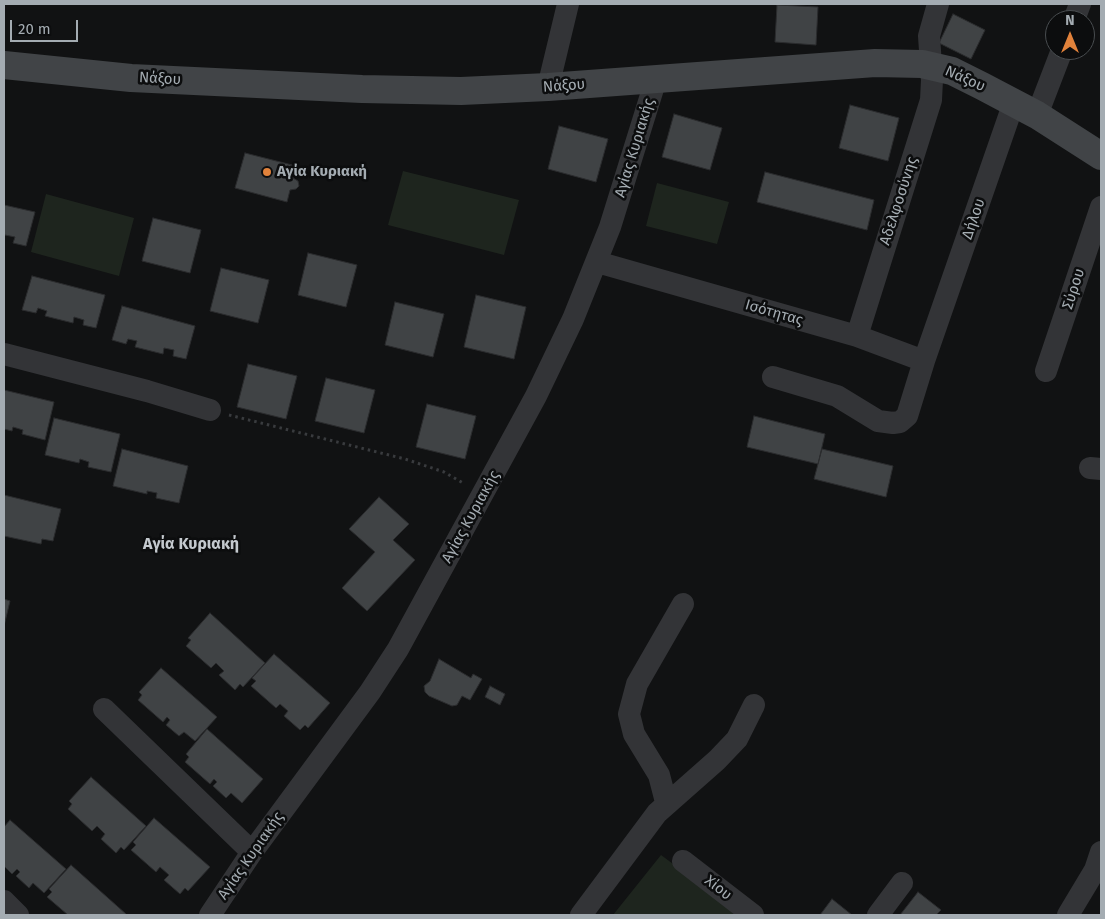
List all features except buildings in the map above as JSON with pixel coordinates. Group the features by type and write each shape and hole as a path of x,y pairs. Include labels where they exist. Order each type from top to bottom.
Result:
{"street":[{"path":"548,87 568,4"},
{"name":"Αδελφοσύνης","path":"857,336 928,111 932,84 930,30 938,4"},
{"path":"1037,115 1058,60"},
{"name":"Νάξου","path":"4,65 131,78 362,89 461,91 548,87 875,63 930,65 952,71 1014,102 1101,156"},
{"name":"Αγίας Κυριακής","path":"210,915 252,852 370,692 398,649 465,530 482,494 536,396 573,319 596,262 629,168 656,79"},
{"name":"Δήλου","path":"924,361 1014,102"},
{"name":"Σύρου","path":"1046,371 1101,207"},
{"name":"Ισότητας","path":"596,262 857,336 924,361"},
{"path":"4,354 147,391 210,410"},
{"path":"773,376 837,396 878,421 894,423 900,422 907,416 924,361"},
{"path":"666,802 659,775 634,734 629,714 637,684 683,604"},
{"path":"581,915 666,802 731,745 741,731 754,706"},
{"path":"104,709 252,852"},
{"path":"1068,915 1095,870 1101,852"},
{"name":"Χίου","path":"683,861 753,915"},
{"path":"883,914 902,883"},
{"path":"4,901 18,915"}],"path":[{"path":"210,410 312,438 405,460 444,472 482,494"}],"shaded area":[{"path":"403,171 519,200 504,255 388,225"},
{"path":"657,183 729,202 717,244 646,226"},
{"path":"46,194 134,218 119,276 31,252"},
{"path":"661,855 742,915 613,915"}],"place":[{"name":"Αγία Κυριακή","path":"267,172"}],"district":[{"name":"Αγία Κυριακή","path":"191,545"}]}
